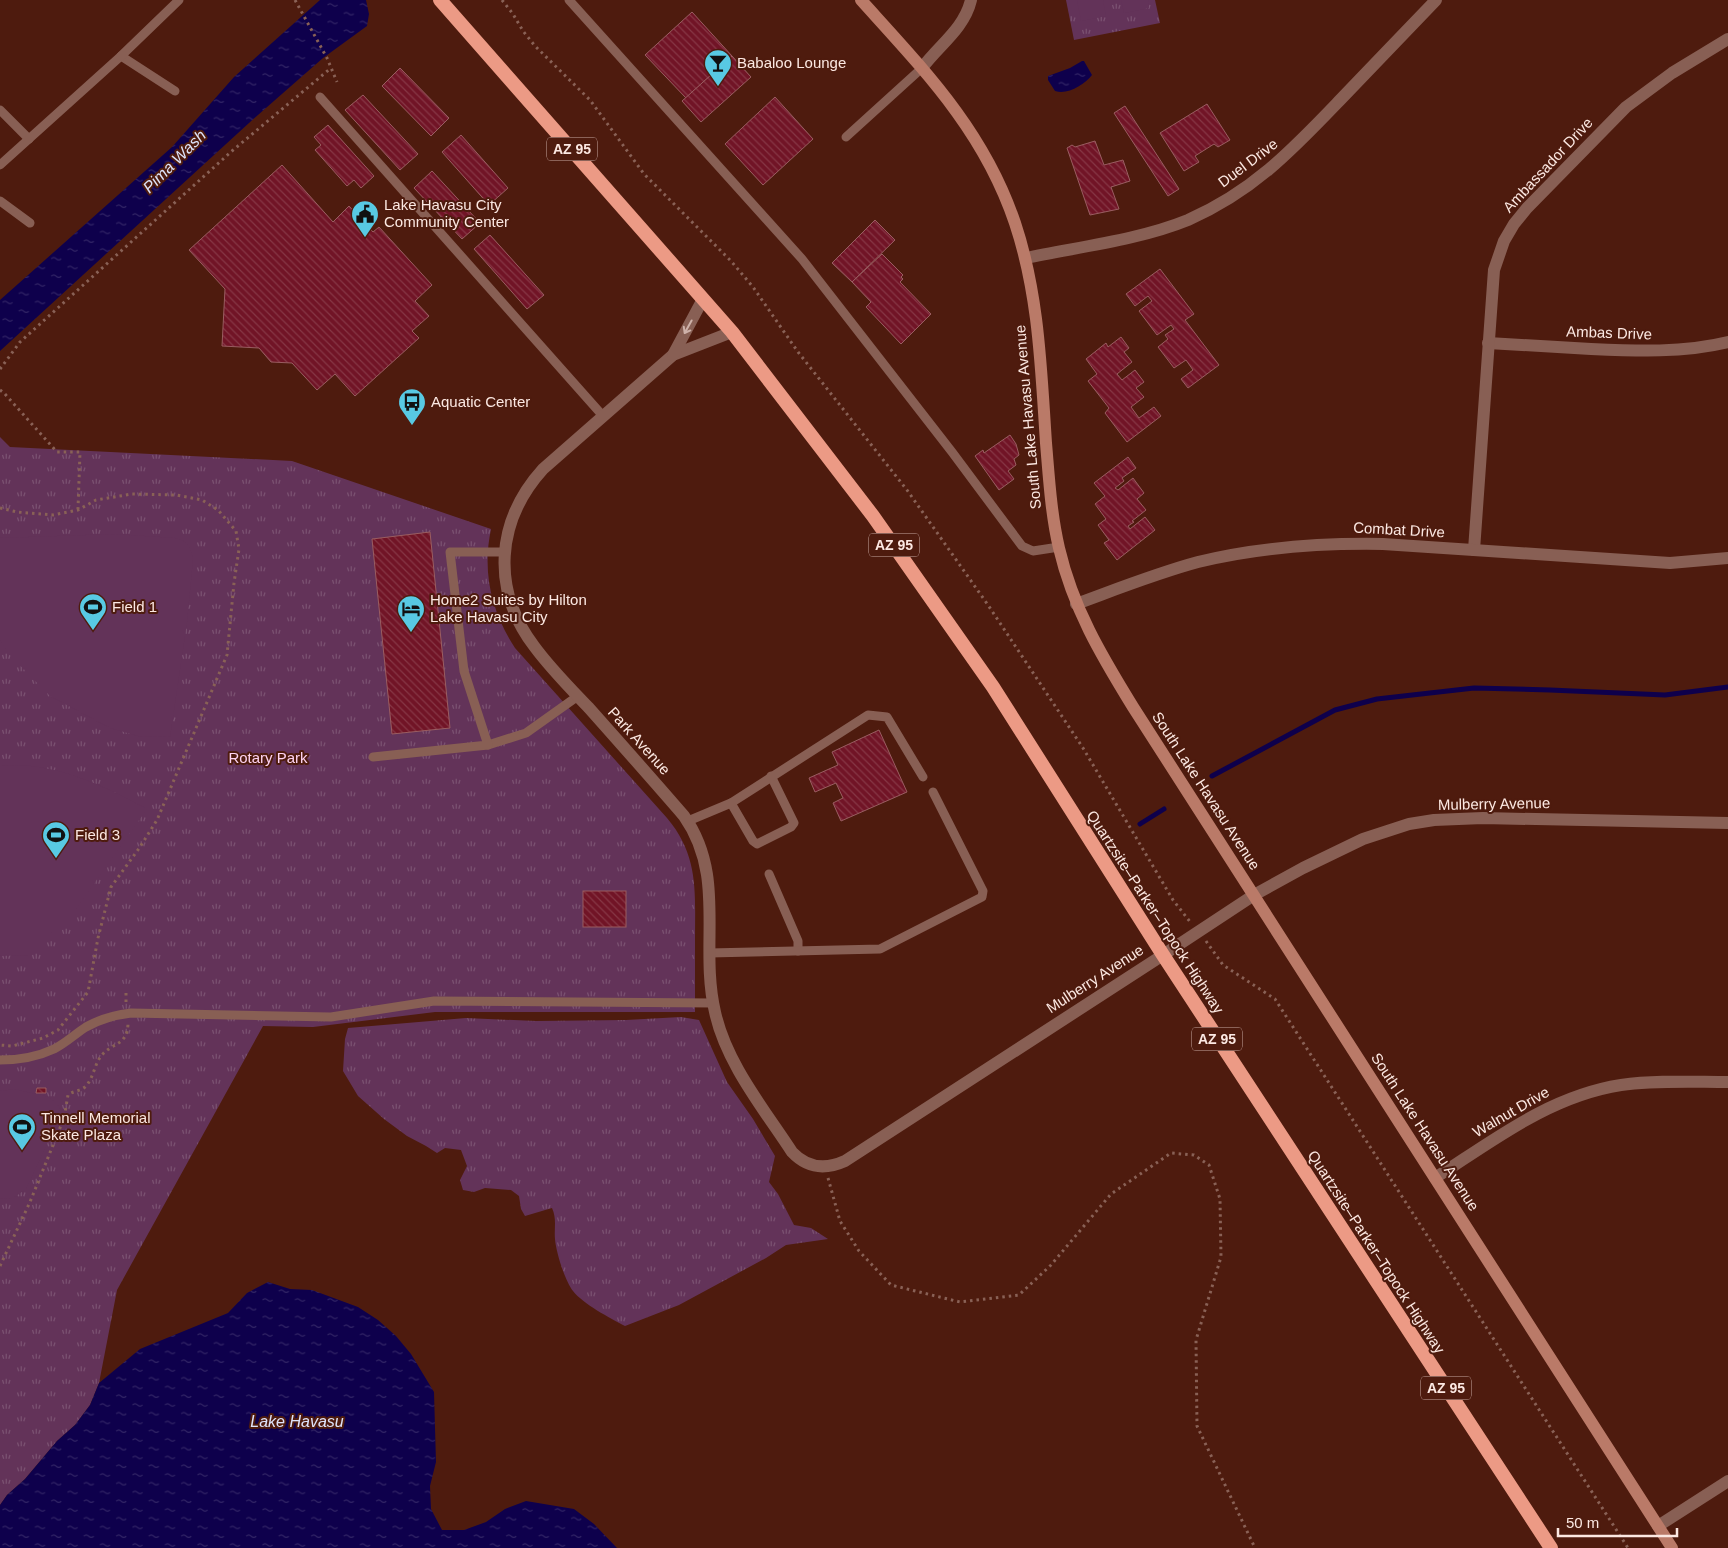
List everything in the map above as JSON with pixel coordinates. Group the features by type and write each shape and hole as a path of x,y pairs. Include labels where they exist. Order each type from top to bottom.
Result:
{"highway":[{"name":"AZ 95","path":"440,0 732,332"},
{"name":"Quartzsite–Parker–Topock Highway","path":"732,332 873,516 987,679 1162,955 1551,1548"}],"main road":[{"name":"South Lake Havasu Avenue","path":"861,0 922,68 966,123 1002,188 1015,222 1034,294 1052,515 1059,547 1076,604 1093,641 1672,1548"}],"street":[{"path":"922,68 934,52 960,25 967,13 971,0"},
{"name":"Duel Drive","path":"1026,258 1163,229 1209,210 1230,198 1258,180 1289,154 1436,0"},
{"name":"Ambassador Drive","path":"1474,550 1493,280 1497,260 1506,236 1520,216 1626,108 1672,73 1728,39"},
{"name":"Park Avenue","path":"673,355 703,299"},
{"name":"Park Avenue","path":"732,332 673,355 543,469 527,489 513,515 507,532 504,552 505,578 510,600 533,645 688,821 699,841 707,868 710,978 713,1003 720,1029 733,1061 792,1152 808,1164 825,1167"},
{"name":"Ambas Drive","path":"1488,343 1665,351 1728,342"},
{"name":"Combat Drive","path":"1076,604 1155,574 1199,562 1245,552 1290,546 1337,543 1383,544 1670,563 1728,558"},
{"name":"Mulberry Avenue","path":"825,1167 845,1161 1254,895 1362,839 1409,824 1434,820 1483,818 1728,823"},
{"name":"Walnut Drive","path":"1435,1178 1538,1113 1578,1095 1642,1082 1728,1082"},
{"path":"1658,1526 1728,1481"}],"lane":[{"path":"0,165 121,56 179,0"},
{"path":"569,0 802,259 952,452 1022,546 1033,551 1059,547"},
{"path":"121,56 175,91"},
{"path":"846,137 922,68"},
{"path":"320,97 604,416"},
{"path":"0,110 29,140"},
{"path":"0,201 30,223"},
{"path":"488,745 464,671 450,552 504,552"},
{"path":"373,757 488,745 526,734 578,696"},
{"path":"688,821 731,803 868,715 887,717 923,777"},
{"path":"731,803 753,841 757,844 791,827 794,823 771,776"},
{"path":"709,953 880,949 982,897 983,891 933,792"},
{"path":"769,874 798,941 798,951"},
{"path":"0,1060 19,1059 44,1053 60,1046 94,1023 108,1017 127,1013 330,1017 434,1001 713,1003"}],"path":[{"path":"296,0 327,58 337,82"},
{"path":"502,0 514,14 523,31 535,46 590,100 644,174 731,261 753,287 798,352 907,490 1073,732 1173,900 1223,965 1275,999 1628,1548"},
{"path":"0,369 20,342 232,151 332,68"},
{"path":"0,390 56,452 80,452 78,510"},
{"path":"0,508 17,512 54,514 78,510 96,500 132,494 202,500 218,510 236,531 240,549 226,655 157,820 111,887 98,938 88,992 58,1030 43,1038 12,1046 0,1045"},
{"path":"0,1266 30,1202 64,1118 68,1095 84,1088 89,1082 102,1054 122,1041 127,1035 126,993"},
{"path":"825,1167 840,1221 859,1251 891,1285 960,1302 1019,1296 1051,1264 1111,1194 1171,1154 1194,1155 1209,1165 1220,1199 1221,1257 1196,1340 1197,1426 1255,1548"}],"green space":[{"path":"1066,0 1155,0 1160,23 1074,40"},
{"path":"1077,0 1103,0 1106,16 1081,21"},
{"path":"1121,0 1148,0 1149,8 1124,13"},
{"name":"Rotary Park","path":"0,437 10,447 292,461 491,529 488,545 488,576 491,591 500,620 515,648 667,818 685,846 690,861 695,890 695,1012 435,1012 313,1027 263,1026 117,1290 99,1383 90,1405 75,1425 57,1441 0,1505"},
{"name":"Field 1","path":"114,534 175,538 186,543 192,554 187,622 170,737 138,736 110,728 50,696 9,654 0,640 0,538"},
{"name":"Field 3","path":"0,766 31,766 62,772 105,788 147,809 76,909 28,955 0,956"},
{"path":"681,1017 699,1020 727,1082 753,1119 775,1156 769,1182 778,1194 794,1225 811,1228 828,1239 786,1245 766,1258 679,1305 625,1326 590,1306 573,1291 564,1274 557,1251 552,1208 525,1216 521,1209 519,1196 511,1190 485,1188 474,1192 463,1190 460,1180 467,1166 461,1150 445,1148 437,1153 407,1136 358,1096 343,1071 345,1039 348,1028 466,1018 536,1021"},
{"name":"Tinnell Memorial Skate Plaza","path":"16,1089 48,1097 58,1105 62,1112 26,1189 12,1199 0,1198 0,1091"}],"water":[{"name":"Pima Wash","path":"320,0 366,0 369,14 367,26 323,58 249,123 0,351 0,300 172,147 234,77"},
{"path":"1084,61 1092,75 1075,88 1065,92 1055,91 1048,80 1048,76 1070,68"},
{"name":"Lake Havasu","path":"268,1282 290,1289 312,1290 358,1307 378,1320 396,1336 411,1354 434,1392 436,1462 430,1486 431,1509 442,1530 464,1530 486,1522 505,1509 526,1501 574,1509 594,1524 617,1548 0,1548 0,1505 57,1441 75,1425 90,1405 99,1383 140,1349 228,1313 247,1293"}],"building":[{"path":"692,12 732,56 686,98 645,55"},
{"name":"Babaloo Lounge","path":"732,56 751,77 701,122 682,101"},
{"path":"400,68 449,118 431,136 382,86"},
{"path":"363,95 418,154 400,170 345,110"},
{"path":"775,97 813,139 763,185 725,144"},
{"path":"1207,104 1230,140 1218,147 1214,144 1195,156 1199,162 1184,171 1160,133"},
{"path":"1125,106 1179,189 1168,196 1114,113"},
{"path":"328,125 374,176 361,188 354,180 347,186 315,150 321,145 314,137"},
{"path":"461,135 508,188 489,205 442,152"},
{"path":"1095,141 1104,165 1123,160 1130,181 1111,187 1119,209 1090,215 1067,148 1072,145 1075,147"},
{"path":"282,165 333,222 349,206 373,232 379,227 432,285 415,301 429,316 412,331 419,338 355,396 335,374 317,390 292,363 271,362 259,348 222,346 225,289 189,250"},
{"path":"432,171 480,223 462,239 414,188"},
{"path":"875,220 895,240 852,282 832,263"},
{"path":"490,235 544,295 527,309 474,249"},
{"path":"882,254 903,275 901,277 903,279 900,282 931,314 901,344 866,307 871,302 852,282"},
{"path":"1160,269 1194,314 1185,320 1219,365 1188,388 1181,379 1193,370 1186,360 1174,368 1158,347 1168,339 1165,335 1174,329 1171,325 1157,335 1139,311 1152,301 1148,296 1135,306 1126,294"},
{"path":"1121,337 1129,348 1124,352 1132,362 1117,374 1122,380 1135,370 1144,382 1136,388 1144,397 1131,407 1139,418 1154,407 1161,416 1127,442 1105,413 1109,408 1088,381 1097,374 1086,359 1106,343 1108,347"},
{"path":"1010,435 1016,444 1019,455 1014,459 1016,465 1008,471 1014,479 999,490 975,456 983,450 984,453"},
{"path":"1128,457 1136,468 1122,478 1124,481 1115,488 1118,490 1133,478 1144,493 1137,499 1146,510 1128,526 1130,529 1145,517 1155,530 1117,560 1104,543 1109,540 1098,525 1106,519 1095,504 1105,496 1094,483"},
{"name":"Home2 Suites by Hilton Lake Havasu City","path":"430,532 450,728 392,734 372,539"},
{"path":"879,730 907,792 841,821 833,803 843,798 836,783 815,792 809,778 838,765 832,752"},
{"path":"583,891 626,891 626,927 583,927"},
{"path":"37,1088 46,1088 46,1093 36,1093"}],"waterway":[{"path":"1212,776 1335,710 1377,699 1474,688 1665,695 1728,687"},
{"path":"1140,824 1164,809"}],"place":[{"name":"Babaloo Lounge","path":"718,87"},
{"name":"Lake Havasu City Community Center","path":"365,238"},
{"name":"Aquatic Center","path":"412,426"},
{"name":"Field 1","path":"93,631"},
{"name":"Home2 Suites by Hilton Lake Havasu City","path":"411,633"},
{"name":"Field 3","path":"56,859"},
{"name":"Tinnell Memorial Skate Plaza","path":"22,1151"}]}
